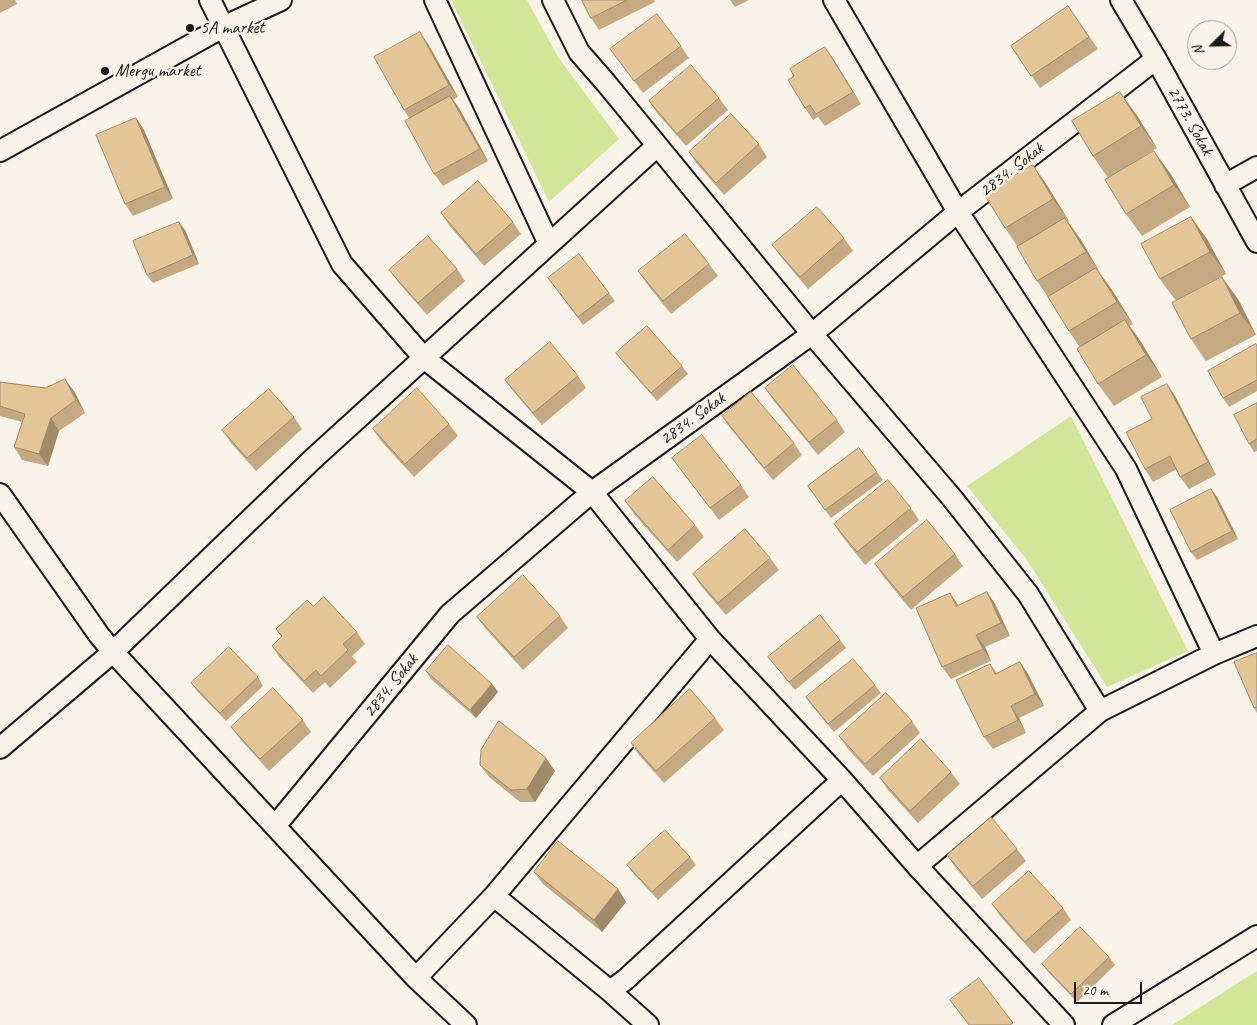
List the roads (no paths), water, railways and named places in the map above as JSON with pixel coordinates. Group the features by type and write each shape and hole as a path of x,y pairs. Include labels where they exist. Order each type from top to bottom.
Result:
{"street":[{"path":"210,0 342,264 424,358 592,492 710,639 842,780 917,866 1064,1025"},
{"path":"2,147 223,28 280,0"},
{"path":"435,0 549,244"},
{"path":"553,0 579,52 812,334 952,498 1028,594 1100,711"},
{"path":"834,0 958,212 1126,469 1214,654"},
{"name":"2773. Sokak","path":"1121,0 1156,59 1257,242"},
{"name":"2834. Sokak","path":"276,825 450,614 592,492 812,334 958,212 1156,59"},
{"path":"0,748 113,652 314,458 657,146"},
{"path":"1225,184 1257,167"},
{"path":"0,494 113,652 276,825 416,978 466,1025"},
{"path":"917,866 1100,711 1214,654 1257,636"},
{"path":"416,978 494,896 710,639"},
{"path":"610,991 625,980 842,780"},
{"path":"494,896 610,991 648,1025"},
{"path":"1113,1025 1257,936"}],"place":[{"name":"5A market","path":"190,28"},
{"name":"Mergu market","path":"105,71"}]}
